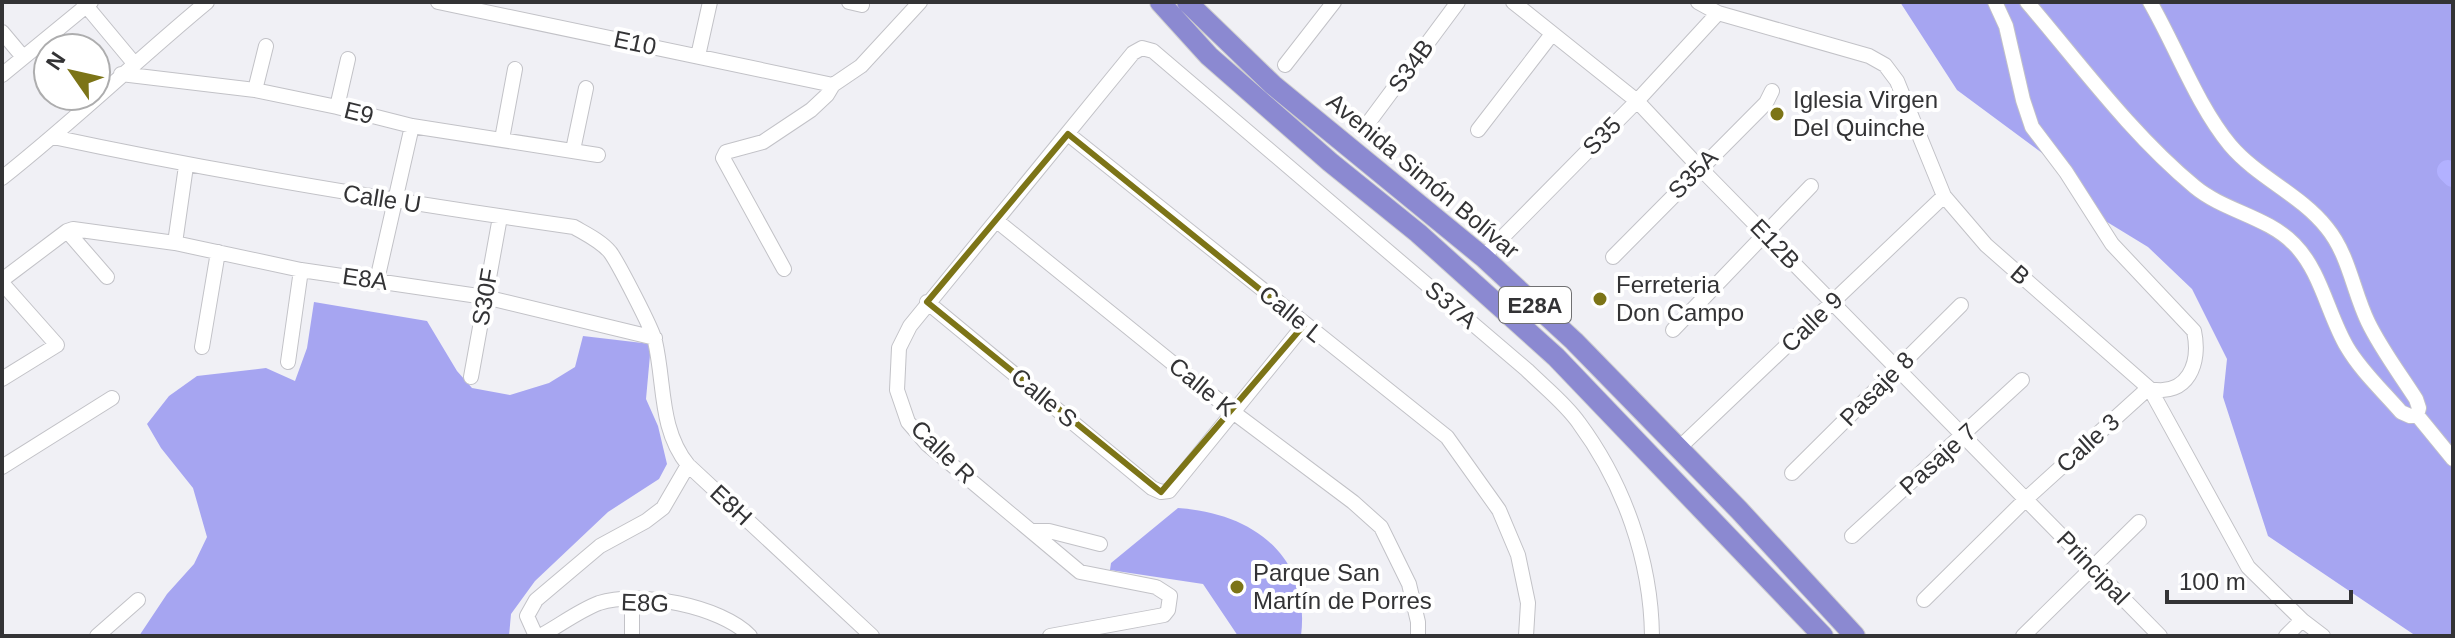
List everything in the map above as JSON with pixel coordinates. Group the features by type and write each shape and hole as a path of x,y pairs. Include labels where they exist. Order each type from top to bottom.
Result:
{"highway":[{"name":"Avenida Simón Bolívar","path":"1160,2 1209,56 1330,162 1418,233 1556,357 1823,636"},
{"name":"Avenida Simón Bolívar","path":"1187,2 1273,85 1483,257 1574,341 1855,636"}],"street":[{"path":"2,178 53,137 133,62 207,2"},
{"name":"E10","path":"438,2 833,85"},
{"path":"698,56 710,2"},
{"path":"784,269 723,158 726,152 763,142 811,110 833,85 861,66 920,2"},
{"path":"1285,65 1334,2"},
{"name":"S34B","path":"1363,130 1458,2"},
{"name":"E12B","path":"1513,2 1637,101 2026,499"},
{"name":"B","path":"1698,2 1718,13 1869,56 1885,65 1897,81 1944,196 1986,245 2150,389 2248,567 2302,620 2323,636"},
{"path":"1995,2 2006,26 2032,127 2066,172 2112,244 2194,331 2198,349 2192,368 2183,382 2176,389 2166,392 2150,389"},
{"path":"2027,2 2101,91 2194,186 2295,245 2307,262 2347,347 2401,412 2417,415"},
{"path":"2150,2 2184,71 2229,144 2251,167 2326,226 2340,247 2369,324 2416,399 2419,408 2417,415"},
{"path":"2,75 87,3 133,62"},
{"name":"S35","path":"1483,257 1637,101 1718,13"},
{"path":"2,32 23,57"},
{"path":"1478,130 1552,34"},
{"path":"255,90 266,46"},
{"name":"Calle R","path":"1050,636 1164,615 1171,602 1165,590 1156,587 1080,572 927,444 908,422 897,390 899,348 927,302 1133,53 1142,48"},
{"name":"S37A","path":"1142,48 1153,51 1527,370 1577,420 1611,469 1636,533 1652,612 1652,636"},
{"path":"337,107 348,59"},
{"path":"502,139 515,69"},
{"name":"E9","path":"121,74 255,90 412,126 598,155"},
{"path":"573,150 586,88"},
{"name":"S35A","path":"1613,257 1699,167 1766,103 1772,91"},
{"path":"377,280 412,126"},
{"name":"Calle L","path":"1068,134 1447,437 1499,510 1518,555 1528,603 1526,636"},
{"name":"Calle U","path":"53,137 186,166 396,202 574,227 610,252 655,338"},
{"path":"175,243 186,166"},
{"path":"1673,330 1811,186"},
{"name":"Calle 9","path":"1679,448 1944,196"},
{"name":"S30F","path":"471,377 500,217"},
{"name":"Calle K","path":"997,221 1381,527 1409,584 1418,636"},
{"path":"2,379 57,345 2,281 70,230 107,277"},
{"name":"E8A","path":"70,230 175,243 301,270 485,297 655,338"},
{"path":"202,347 218,252"},
{"path":"288,362 301,270"},
{"name":"Calle S","path":"927,302 1152,488 1161,492 1169,491 1233,412"},
{"name":"Pasaje 8","path":"1792,473 1961,305"},
{"path":"1233,412 1304,325"},
{"name":"E8H","path":"655,338 668,429 675,449 688,465 868,635"},
{"name":"Pasaje 7","path":"1852,536 2022,380"},
{"name":"Calle 3","path":"1924,600 2026,499 2150,389"},
{"path":"2,467 112,398"},
{"path":"2417,415 2453,459"},
{"path":"538,636 527,616 536,600 600,546 663,508 688,465"},
{"name":"Principal","path":"2026,499 2160,636"},
{"path":"2023,636 2139,522"},
{"path":"1031,531 1049,531 1100,544"},
{"path":"632,599 632,636"},
{"name":"E8G","path":"538,636 602,602 632,599 712,611 733,621 750,636"},
{"path":"97,636 138,600"},
{"path":"2286,636 2302,620"}],"highlighted area":[{"path":"1068,134 1304,325 1161,492 927,302"}],"shaded area":[{"path":"1900,2 2453,2 2453,636 2416,636 2268,536 2223,397 2227,359 2192,289 2148,247 2094,214 2046,156 1957,90"},
{"path":"314,302 427,321 457,371 472,388 510,395 549,383 575,367 583,336 651,344 646,399 658,426 667,464 659,479 608,512 535,581 511,614 509,636 139,636 167,594 194,564 207,537 193,488 161,448 147,424 169,396 197,376 266,368 295,381 307,348"},
{"path":"1178,508 1230,519 1252,529 1271,544 1286,561 1296,583 1302,607 1301,636 1238,636 1203,584 1110,570 1111,563"}],"waterway":[{"path":"2448,171 2453,176"}],"place":[{"name":"Iglesia Virgen Del Quinche","path":"1777,114"},
{"name":"Ferreteria Don Campo","path":"1600,299"},
{"name":"Parque San Martín de Porres","path":"1237,587"}]}
